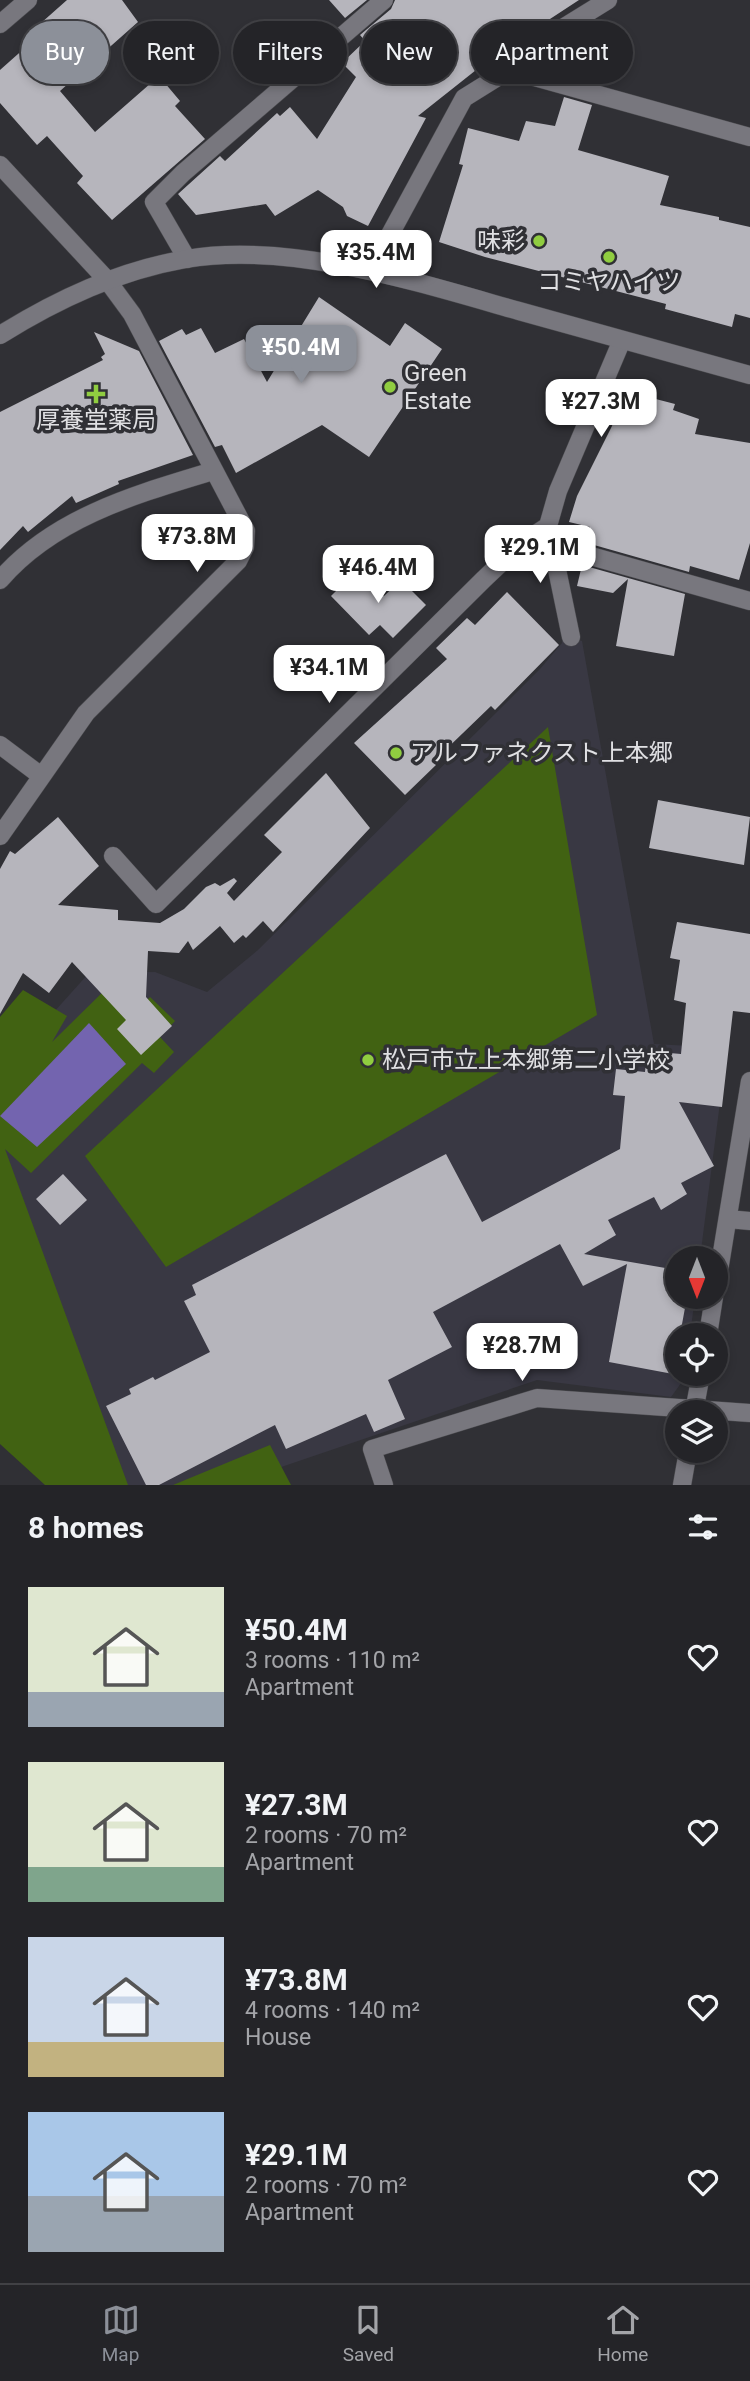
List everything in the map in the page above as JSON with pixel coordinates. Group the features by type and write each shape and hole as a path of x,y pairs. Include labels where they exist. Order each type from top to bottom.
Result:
{"street":[{"path":"0,24 28,0"},
{"path":"187,259 154,202 183,173 384,0"},
{"path":"574,21 608,0"},
{"path":"378,271 387,240 464,98 486,84"},
{"path":"559,84 750,138"},
{"path":"0,165 107,279 132,314 246,531 245,547 237,561 86,713 40,775 0,836"},
{"path":"0,335 45,307 107,279 187,259 261,256 378,271 750,375"},
{"path":"571,637 548,526 558,491 622,340"},
{"path":"0,580 32,550 70,524 118,500 213,471"},
{"path":"113,856 156,904 483,580 522,543 548,526"},
{"path":"552,545 750,601"},
{"path":"0,745 40,775"},
{"path":"723,1246 750,1081"},
{"path":"728,1219 750,1221"},
{"path":"384,1485 372,1449 537,1398 665,1408"},
{"path":"728,1412 750,1413"},
{"path":"682,1485 686,1463"}],"shaded area":[{"name":"松戸市立上本郷第二小学校","path":"563,635 582,641 654,1044 727,1048 702,1246 665,1246 665,1309 693,1309 692,1323 665,1323 665,1386 679,1386 671,1397 537,1380 228,1485 96,1485 0,1382 0,1072 89,973 155,972 207,992 258,950 540,669 562,643"},
{"path":"89,1023 126,1064 37,1147 0,1116"}],"green space":[{"path":"548,727 597,1015 166,1267 85,1156"},
{"path":"111,984 137,1010 150,997 175,1021 160,1037 174,1052 154,1073 142,1063 31,1173 5,1149 128,1485 45,1485 0,1444 0,1017 23,990 67,1016 52,1042"},
{"path":"270,1445 291,1485 173,1485"}],"building":[{"path":"67,0 122,0 137,21 123,21 123,35 109,48 109,21 43,21"},
{"path":"329,0 367,0 345,18"},
{"path":"395,0 579,0 547,21 471,21 471,74 418,116 426,118 368,226 347,216 343,207 318,190 275,216 266,204 196,215 178,194 220,156 225,161 277,113 280,116 290,107 317,139 356,77 347,68 347,58 361,45 361,84 457,84 457,21 377,21 391,9"},
{"path":"21,51 21,84 68,84 60,91 95,132 150,84 166,84 180,101 175,106 205,139 112,220 77,183 83,176 47,136 37,145 0,103 0,70"},
{"path":"564,97 592,105 578,150 669,176 660,205 719,217 719,220 750,227 750,318 735,314 732,327 665,309 666,304 485,257 439,242 463,165 459,164 468,128 519,141 526,121 555,126"},
{"path":"319,297 390,346 405,323 442,349 369,457 322,425 236,473 222,445 215,447 159,341 182,329 186,335 201,328 215,353 244,339 267,382"},
{"path":"94,332 139,351 193,455 118,481 119,484 76,503 72,496 28,532 23,526 0,550 0,412 103,360 101,357 105,354"},
{"path":"648,397 675,404 673,410 699,419 695,434 750,443 750,543 739,580 690,566 689,572 587,543 590,527 569,522 577,496 612,426 620,398 647,403"},
{"path":"582,565 685,594 674,656 616,646 628,579 613,593 577,586"},
{"path":"357,570 384,596 401,580 426,605 393,638 380,625 369,635 331,596"},
{"path":"507,592 559,645 495,710 491,706 435,760 438,763 405,795 354,743 447,659 436,648 467,618 475,625"},
{"path":"326,773 370,828 273,932 263,921 246,938 243,935 234,943 220,926 193,950 188,941 179,953 148,951 146,997 172,1026 141,1055 117,1029 126,1020 72,962 49,993 23,973 0,1014 0,869 10,851 15,854 58,817 99,866 58,905 118,910 118,920 160,923 184,909 206,887 215,883 220,886 234,878 237,881 227,893 234,901 282,852 264,835"},
{"path":"658,800 750,817 744,865 649,848"},
{"path":"677,922 750,934 750,1013 733,1011 722,1107 679,1102 714,1166 681,1183 687,1194 661,1210 654,1197 608,1220 616,1235 584,1254 665,1268 665,1309 685,1309 682,1323 665,1323 665,1372 609,1362 627,1264 583,1286 560,1244 433,1312 452,1347 388,1380 405,1419 374,1432 366,1414 286,1449 275,1425 159,1485 146,1485 106,1406 131,1394 129,1389 153,1377 155,1380 210,1352 184,1301 196,1295 192,1285 446,1154 482,1222 620,1149 625,1096 613,1095 616,1069 645,1072 647,1051 681,1054 686,1003 674,1000 680,960 670,958"},
{"path":"63,1174 87,1200 60,1225 36,1199"}],"place":[{"name":"味彩","path":"539,241"},
{"name":"コミヤハイツ","path":"609,257"},
{"name":"Green Estate","path":"390,387"},
{"name":"厚養堂薬局","path":"96,394"},
{"name":"アルファネクスト上本郷","path":"396,753"},
{"name":"松戸市立上本郷第二小学校","path":"368,1060"}]}
